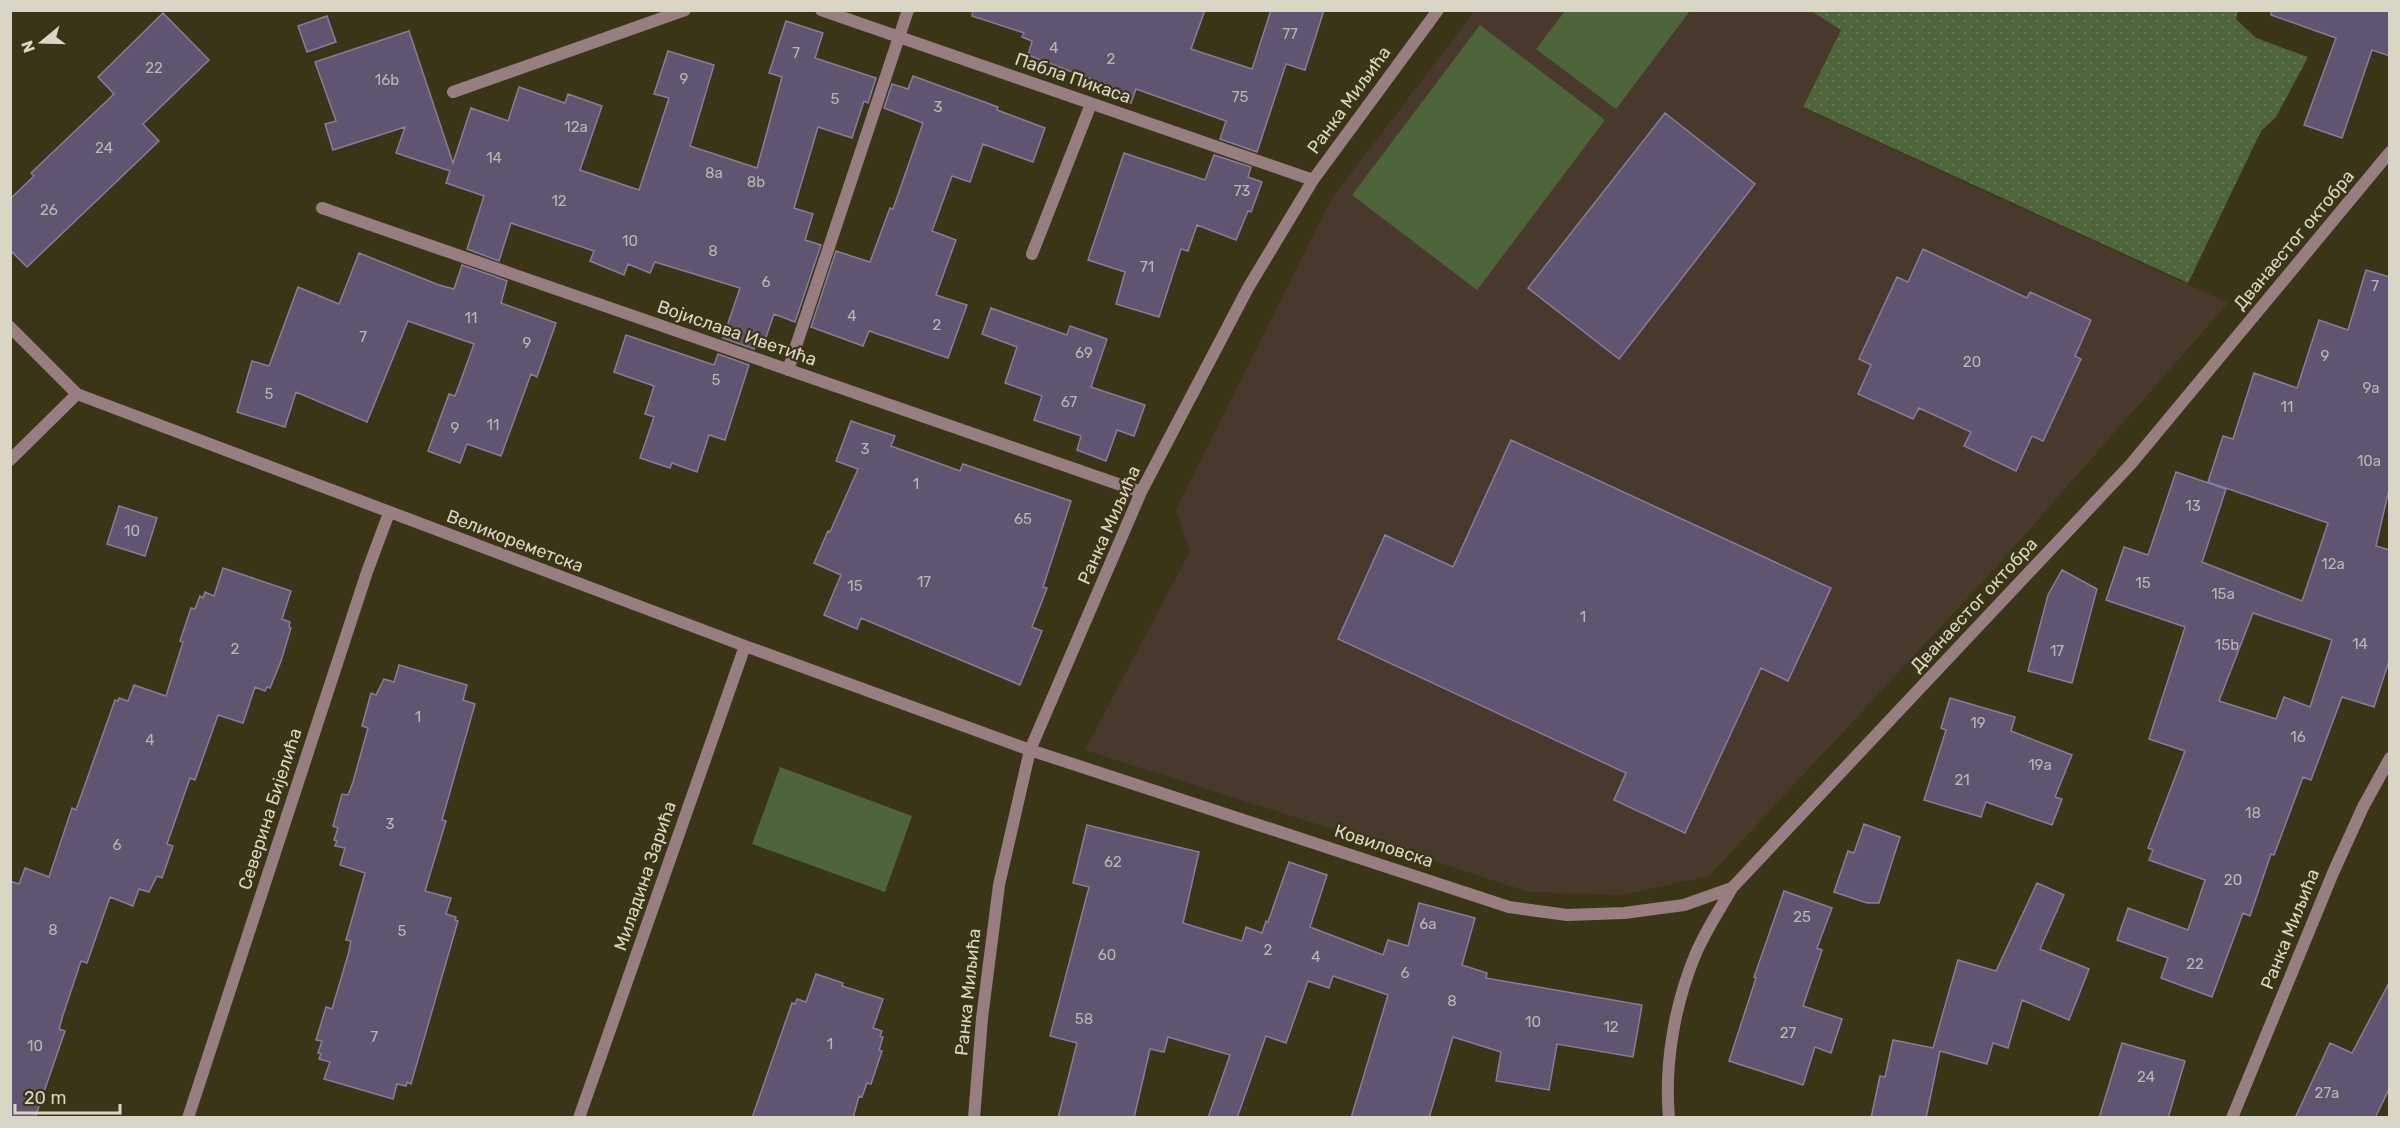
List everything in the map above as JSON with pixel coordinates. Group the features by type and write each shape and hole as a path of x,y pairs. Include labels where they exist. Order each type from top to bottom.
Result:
{"street":[{"path":"453,92 685,10"},
{"name":"Пабла Пикаса","path":"821,10 899,39 1313,180"},
{"path":"788,370 908,10"},
{"name":"Ранка Миљића","path":"974,1118 982,1018 999,885 1030,750 1141,492 1248,288 1313,180 1438,10"},
{"path":"1032,254 1091,104"},
{"name":"Дванаестог октобра","path":"1669,1118 1670,1057 1686,982 1706,932 1732,888 2131,464 2390,152"},
{"name":"Војислава Иветића","path":"322,208 1141,492"},
{"name":"Великореметска","path":"10,327 76,394 745,646 1030,750"},
{"path":"10,460 76,394"},
{"name":"Северина Бијелића","path":"188,1118 363,583 389,513"},
{"name":"Миладина Зарића","path":"579,1118 745,646"},
{"name":"Ковиловска","path":"1030,750 1509,907 1567,915 1624,913 1684,905 1732,888"},
{"name":"Ранка Миљића","path":"2232,1118 2332,873 2362,807 2390,758"}],"shaded area":[{"path":"1475,11 1811,11 1841,30 1803,108 2228,303 2000,563 1709,876 1621,895 1530,892 1085,750 1190,551 1176,510 1332,198"}],"green space":[{"path":"1565,11 1690,11 1616,109 1536,49"},
{"path":"1811,11 2238,11 2236,19 2256,38 2308,57 2276,117 2261,131 2188,283 1803,107 1841,30"},
{"path":"1480,25 1605,120 1477,290 1352,195"},
{"path":"780,767 912,816 885,892 752,844"}],"building":[{"path":"973,10 1205,10 1191,49 1252,69 1271,10 1324,10 1305,70 1286,64 1257,152 1220,139 1226,121 1136,89 1131,103 1090,88 1093,80 1028,55 1032,41 1022,37 1024,33 972,16"},
{"path":"2271,10 2390,10 2390,56 2372,50 2342,138 2304,125 2336,38 2271,15"},
{"path":"163,13 209,60 143,124 159,141 27,267 10,250 10,199 34,176 31,173 114,94 98,77"},
{"path":"327,16 336,42 307,52 298,26"},
{"path":"786,21 823,33 815,58 876,78 868,103 864,101 852,138 818,127 794,208 813,214 805,240 821,245 795,322 774,314 764,343 757,341 754,349 723,338 740,288 655,262 650,273 628,264 624,275 590,261 594,251 511,223 499,261 467,249 484,196 446,183 450,171 396,153 405,127 333,150 325,124 336,121 315,62 409,31 453,163 471,108 508,121 519,87 565,103 568,94 602,106 580,170 639,190 669,98 654,94 668,51 714,65 690,146 757,168 782,77 769,73"},
{"path":"913,76 998,107 997,110 1045,128 1033,162 983,144 970,182 952,176 932,231 956,240 936,295 967,305 948,358 869,331 863,346 811,327 836,251 870,262 890,208 893,209 923,123 884,108 892,84 908,89"},
{"path":"1665,113 1755,184 1619,359 1528,288"},
{"path":"1124,153 1205,180 1214,155 1251,167 1248,177 1262,182 1251,212 1248,211 1236,240 1197,225 1188,251 1181,249 1159,317 1116,304 1125,272 1088,260"},
{"path":"1923,249 2027,298 2030,292 2091,320 2075,356 2081,359 2043,441 2032,436 2016,471 1964,446 1971,432 1919,408 1913,419 1858,394 1871,365 1859,359 1897,277 1908,282"},
{"path":"359,253 454,289 462,265 494,276 507,281 501,303 556,323 537,377 531,374 501,456 467,444 460,463 428,451 449,394 455,396 474,344 408,321 367,422 296,392 285,427 237,412 252,361 269,366 298,287 339,304"},
{"path":"2366,270 2390,277 2390,485 2376,546 2390,550 2390,658 2374,707 2342,697 2311,780 2303,777 2274,855 2271,854 2250,916 2243,913 2212,997 2161,978 2168,958 2117,940 2128,908 2188,930 2205,880 2149,860 2153,850 2148,848 2185,751 2149,739 2185,627 2106,600 2124,547 2148,555 2176,472 2226,489 2202,562 2302,601 2328,523 2208,482 2223,436 2233,439 2254,373 2297,388 2319,320 2348,330","holes":["2253,613 2332,640 2310,707 2284,697 2276,719 2219,701"]},
{"path":"991,308 1067,335 1070,326 1107,339 1091,387 1145,405 1134,436 1117,430 1106,461 1077,450 1081,436 1034,420 1042,396 1005,383 1017,347 982,334"},
{"path":"626,335 714,365 718,354 749,365 725,440 709,435 697,472 672,463 670,468 640,458 654,417 645,414 654,386 614,372"},
{"path":"851,421 895,436 891,446 960,471 963,464 1071,501 1043,587 1047,588 1032,627 1042,631 1020,685 861,618 857,629 824,615 841,575 814,563 858,469 836,461"},
{"path":"1511,440 1831,588 1788,681 1761,668 1685,833 1614,800 1626,773 1338,639 1385,535 1453,567"},
{"path":"119,506 157,518 145,556 107,544"},
{"path":"223,568 291,591 282,619 290,622 289,627 291,628 281,661 270,688 267,687 265,691 255,687 243,723 218,715 195,780 190,778 167,844 173,846 162,878 157,876 149,892 139,889 133,906 110,897 87,963 81,961 59,1029 65,1031 35,1118 10,1118 10,881 19,884 25,868 49,877 72,808 76,810 115,700 118,701 119,698 128,701 134,685 166,696 191,608 195,609 200,596 203,598 205,592 214,596"},
{"path":"2062,570 2097,589 2072,683 2028,671 2048,595"},
{"path":"399,665 467,685 463,700 475,704 442,820 446,821 425,891 451,898 446,914 456,917 455,920 458,921 411,1084 407,1082 406,1086 397,1084 393,1099 324,1079 330,1062 319,1059 321,1054 318,1053 322,1041 316,1040 326,1007 332,1009 348,955 351,941 346,940 365,873 340,865 345,848 335,846 337,841 334,840 338,828 333,826 342,794 348,795 353,782 368,728 362,726 371,693 376,695 384,679 394,682"},
{"path":"1950,698 2015,717 2011,731 2072,755 2055,797 2062,799 2052,825 1986,802 1981,817 1924,800 1946,730 1941,728"},
{"path":"1864,824 1900,837 1879,903 1867,903 1834,892 1848,851 1854,853"},
{"path":"1087,825 1199,852 1183,923 1242,941 1246,927 1262,933 1289,862 1327,875 1310,927 1383,955 1388,940 1408,946 1419,903 1475,918 1462,965 1487,973 1486,978 1642,1005 1633,1057 1557,1044 1549,1090 1496,1081 1501,1052 1453,1037 1429,1118 1351,1118 1388,995 1333,976 1329,988 1308,981 1286,1043 1266,1036 1237,1118 1208,1118 1230,1055 1168,1037 1164,1052 1150,1049 1134,1118 1058,1118 1077,1043 1050,1036 1089,887 1073,883"},
{"path":"2037,883 2064,895 2040,949 2089,969 2069,1020 2022,1000 2008,1048 1993,1043 1987,1064 1940,1051 1926,1118 1871,1118 1880,1076 1885,1077 1893,1040 1933,1048 1958,960 1996,971"},
{"path":"1784,891 1832,908 1817,948 1822,950 1803,1006 1842,1019 1831,1053 1815,1047 1803,1085 1729,1061 1756,978 1754,977"},
{"path":"816,974 843,983 842,986 883,999 873,1028 882,1031 880,1036 883,1037 879,1050 882,1051 871,1084 867,1083 862,1097 859,1096 853,1118 752,1118 792,1003 795,1004 797,999 806,1002"},
{"path":"2390,981 2390,1087 2375,1118 2295,1118 2330,1043 2352,1053"},
{"path":"2122,1043 2185,1061 2168,1118 2099,1118"}]}
